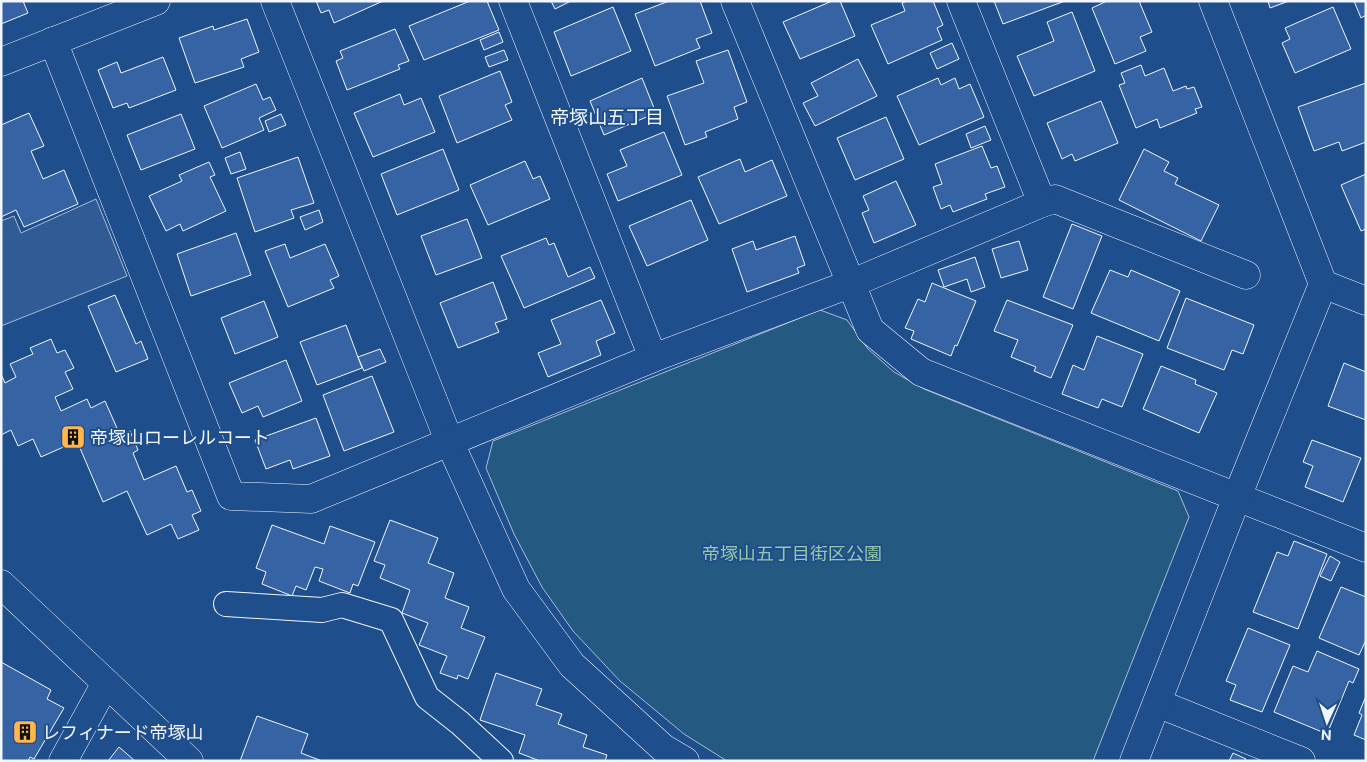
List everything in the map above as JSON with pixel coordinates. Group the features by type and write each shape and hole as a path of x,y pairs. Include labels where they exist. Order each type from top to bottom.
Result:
{"street":[{"path":"1,62 156,1"},
{"path":"275,1 450,443 516,589 572,665 663,748 684,761"},
{"path":"513,1 653,358"},
{"path":"735,1 870,330 921,372 1366,548"},
{"path":"961,1 1042,203"},
{"path":"1134,761 1323,284 1212,1"},
{"path":"53,41 232,496 311,499 653,358 850,284 1055,199 1246,275"},
{"path":"1323,284 1366,300"},
{"path":"1,584 188,761"},
{"path":"226,604 322,610 342,605 391,620 427,696 501,761"},
{"path":"63,761 106,683"},
{"path":"1157,703 1301,761"}],"green space":[{"name":"帝塚山五丁目街区公園","path":"820,310 847,320 868,349 894,372 924,389 1178,491 1189,517 1093,761 727,761 684,734 620,681 573,631 542,587 514,534 486,468 493,441"}],"shaded area":[{"path":"96,199 127,276 1,326 1,221 14,216 21,233"}],"building":[{"path":"1,1 23,1 28,13 1,24"},
{"path":"316,1 383,1 334,23 329,10 321,13"},
{"path":"470,1 487,1 499,30 424,60 409,26"},
{"path":"551,1 571,1 555,9"},
{"path":"669,1 700,1 712,33 696,39 700,48 655,66 635,14"},
{"path":"832,1 840,1 855,36 800,59 783,22"},
{"path":"907,1 933,1 943,25 937,28 942,40 888,64 871,25 905,11 902,3"},
{"path":"994,1 1065,1 1003,24"},
{"path":"1107,1 1139,1 1152,32 1140,37 1146,51 1115,64 1092,8"},
{"path":"1268,1 1289,1 1270,8"},
{"path":"1354,1 1366,1 1366,15 1361,18"},
{"path":"613,7 631,51 571,76 554,32"},
{"path":"1333,7 1351,49 1295,73 1282,43 1290,39 1285,28"},
{"path":"1072,12 1095,71 1034,96 1017,56 1054,41 1047,22"},
{"path":"247,19 259,52 241,59 244,67 195,83 179,38 213,26 214,30"},
{"path":"395,29 409,61 398,65 400,69 347,90 336,61 343,58 340,51"},
{"path":"499,32 503,42 484,50 480,40"},
{"path":"952,43 959,59 937,69 930,53"},
{"path":"504,50 508,60 489,67 485,57"},
{"path":"728,50 747,102 734,107 738,119 705,132 707,137 685,145 667,96 704,83 696,61"},
{"path":"163,57 176,90 129,108 127,103 113,108 98,70 117,62 121,73"},
{"path":"858,59 877,96 815,126 803,103 818,96 811,83"},
{"path":"1141,65 1145,76 1164,68 1173,91 1186,86 1187,89 1194,87 1202,107 1195,109 1197,113 1160,128 1157,119 1136,128 1119,85 1125,83 1121,73"},
{"path":"500,71 512,102 505,105 512,120 457,143 439,96"},
{"path":"642,78 656,113 604,135 590,101"},
{"path":"938,78 941,85 955,78 959,89 970,84 984,117 919,145 897,96"},
{"path":"1366,83 1366,142 1342,151 1339,142 1314,151 1298,107"},
{"path":"256,84 263,100 270,97 276,110 259,118 264,130 222,148 204,106"},
{"path":"400,94 404,105 421,98 435,132 373,157 354,113"},
{"path":"1101,101 1118,143 1075,161 1072,154 1062,159 1047,123"},
{"path":"29,113 44,146 31,151 43,179 64,170 78,204 24,227 16,210 1,217 1,125"},
{"path":"181,114 195,149 141,170 127,135"},
{"path":"281,114 286,125 269,132 265,121"},
{"path":"886,117 904,159 855,180 837,138"},
{"path":"985,126 991,140 971,148 966,134"},
{"path":"664,132 682,175 618,201 607,174 627,166 620,150"},
{"path":"982,146 991,168 997,166 1005,187 985,194 987,199 953,212 950,205 941,209 933,187 942,184 935,164"},
{"path":"443,149 459,190 397,215 381,174"},
{"path":"1144,149 1169,162 1164,171 1178,178 1175,184 1219,205 1201,241 1119,200"},
{"path":"240,152 246,169 231,174 225,158"},
{"path":"298,157 314,203 291,210 294,218 255,232 237,178"},
{"path":"740,159 745,172 772,160 787,196 719,224 698,177"},
{"path":"525,161 533,179 540,176 550,199 488,225 470,185"},
{"path":"209,162 215,175 210,177 226,211 183,231 180,224 166,231 149,196 182,181 179,175"},
{"path":"1366,174 1366,229 1361,231 1341,185"},
{"path":"896,181 916,225 874,243 862,213 869,210 863,196"},
{"path":"691,200 708,240 647,266 629,226"},
{"path":"319,210 323,222 305,230 300,217"},
{"path":"467,219 482,258 436,275 421,236"},
{"path":"1072,224 1102,236 1073,309 1043,297"},
{"path":"236,233 251,275 191,296 177,254"},
{"path":"795,236 805,265 797,268 799,273 747,292 732,249 753,241 756,250"},
{"path":"546,238 549,245 554,243 568,277 590,267 595,278 524,308 501,256"},
{"path":"1019,241 1028,270 1001,278 992,249"},
{"path":"285,244 290,258 325,244 339,276 330,280 334,288 288,307 265,251"},
{"path":"975,257 985,287 971,292 967,279 944,287 938,270"},
{"path":"1110,270 1128,277 1131,270 1180,291 1159,341 1091,313"},
{"path":"493,282 507,319 495,323 499,332 458,348 440,303"},
{"path":"932,283 976,301 951,356 911,339 914,331 905,328 918,299 925,302"},
{"path":"115,295 136,344 141,341 148,359 116,372 88,306"},
{"path":"1186,298 1254,325 1243,354 1232,350 1224,370 1167,348"},
{"path":"601,300 615,333 596,341 601,355 548,377 538,353 561,344 551,320"},
{"path":"1007,300 1073,325 1051,378 1034,371 1036,367 1011,357 1018,340 994,331"},
{"path":"264,301 278,337 235,354 221,318"},
{"path":"346,325 362,368 317,385 300,342"},
{"path":"1097,336 1143,354 1122,407 1102,399 1098,408 1062,394 1073,365 1084,370"},
{"name":"帝塚山ローレルコート","path":"51,339 57,353 65,350 74,368 65,372 73,389 55,397 61,411 87,399 91,408 105,401 120,435 130,431 138,450 133,453 144,480 176,466 187,492 192,490 201,511 192,515 199,530 178,539 171,524 147,535 127,491 103,502 77,441 41,457 33,439 18,446 11,430 1,435 1,374 5,383 16,377 10,364 33,354 30,348"},
{"path":"380,349 386,362 364,371 358,357"},
{"path":"286,360 302,401 263,417 258,406 242,413 229,383"},
{"path":"1344,363 1366,372 1366,420 1328,406"},
{"path":"1161,366 1196,380 1195,384 1217,393 1199,433 1143,409"},
{"path":"372,376 394,432 344,451 323,395"},
{"path":"316,418 330,456 293,469 290,460 266,469 255,440"},
{"path":"1312,440 1361,458 1343,502 1305,487 1313,466 1303,462"},
{"path":"390,520 438,538 428,563 454,573 445,598 469,607 461,628 485,637 468,679 458,675 457,679 440,673 447,656 419,645 428,623 402,613 410,590 380,578 385,565 374,561"},
{"path":"272,525 324,544 330,526 375,542 358,586 353,584 350,593 319,581 323,569 315,567 306,590 296,586 292,596 262,584 266,572 256,568"},
{"path":"1294,541 1327,554 1298,629 1253,612 1277,552 1288,556"},
{"path":"1330,556 1340,562 1331,581 1320,576"},
{"path":"1341,587 1366,597 1366,640 1359,655 1319,638"},
{"path":"1248,628 1290,645 1262,712 1230,700 1236,685 1226,681"},
{"path":"1317,651 1359,669 1353,683 1349,681 1327,734 1274,712 1293,666 1308,672"},
{"name":"レフィナード帝塚山","path":"1,662 51,690 47,699 64,708 34,759 30,757 28,761 1,761"},
{"path":"496,673 542,689 536,705 562,714 558,724 587,735 583,747 607,755 605,761 540,761 519,753 525,735 480,720"},
{"path":"1366,696 1366,740 1354,735 1362,715 1359,713"},
{"path":"257,716 308,734 301,753 322,761 240,761"},
{"path":"119,747 135,761 108,761"},
{"path":"1233,753 1246,759 1245,761 1229,761"}],"place":[{"name":"帝塚山ローレルコート","path":"73,437"},
{"name":"レフィナード帝塚山","path":"25,732"}],"district":[{"name":"帝塚山五丁目","path":"607,117"}]}
